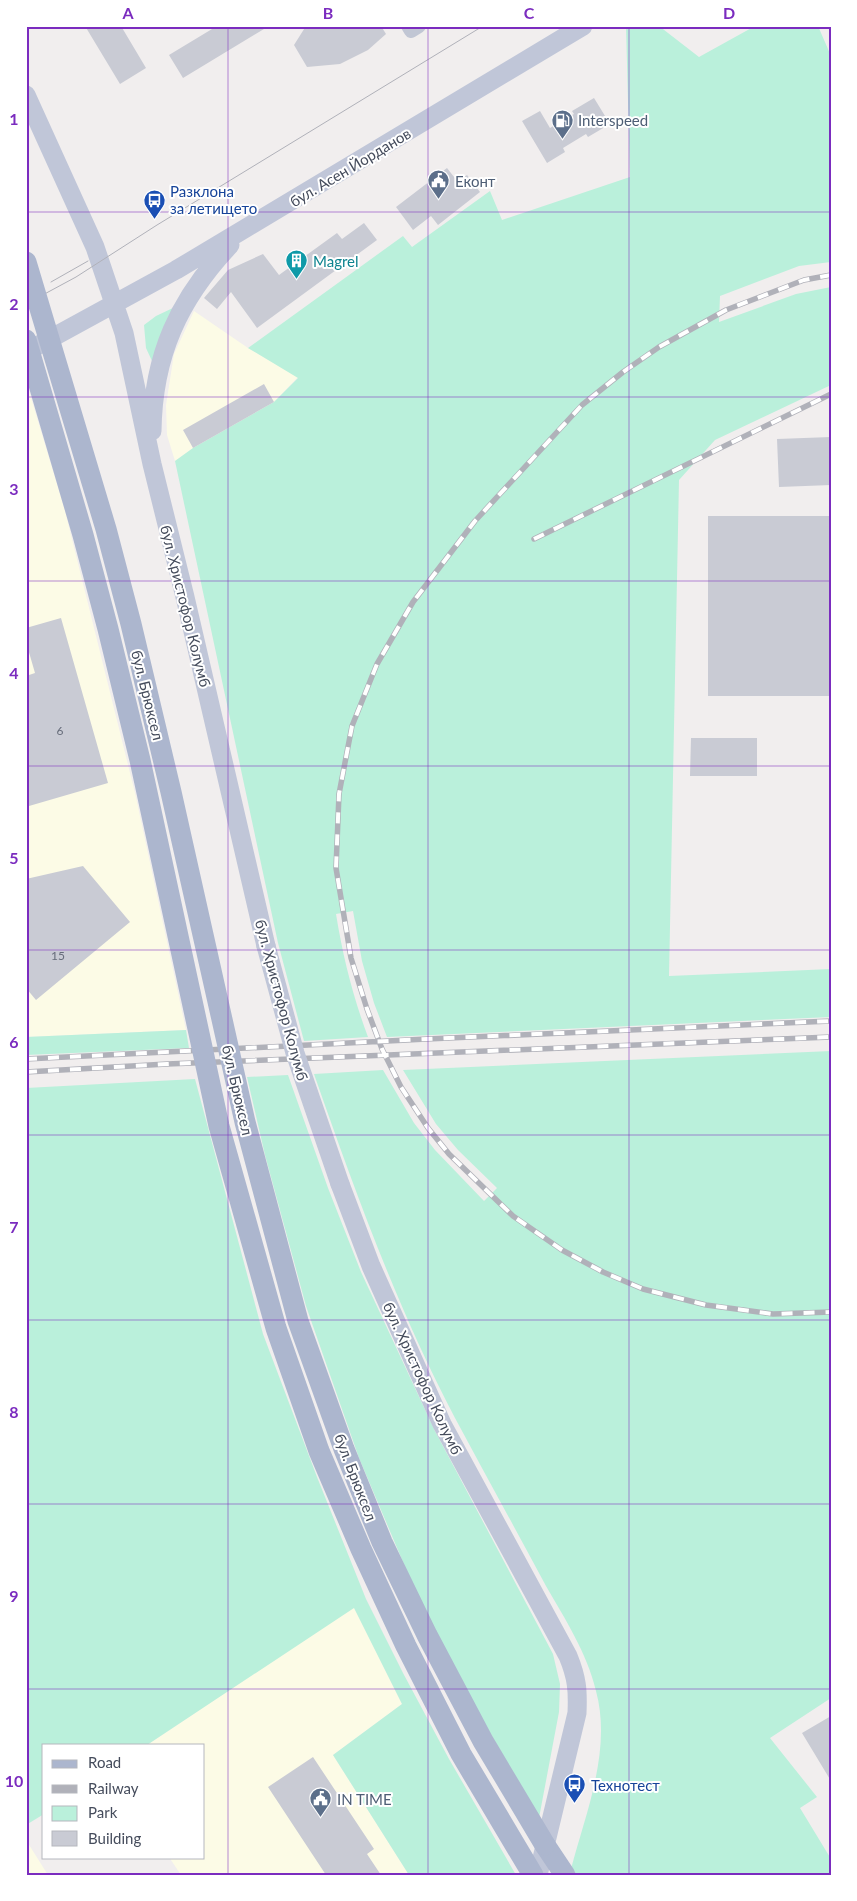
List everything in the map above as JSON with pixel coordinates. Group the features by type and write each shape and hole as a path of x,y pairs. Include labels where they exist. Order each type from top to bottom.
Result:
{"main road":[{"name":"бул. Брюксел","path":"26,262 103,519 131,624 171,792 245,1122 298,1321 344,1449 394,1567 483,1742 564,1875"},
{"name":"бул. Брюксел","path":"26,340 81,526 108,629 140,760 219,1126 276,1328 319,1451 385,1602 461,1754 533,1875"}],"street":[{"path":"408,26 410,31 418,26"},
{"name":"бул. Асен Йорданов","path":"26,352 115,304 246,228 583,26"},
{"name":"бул. Христофор Колумб","path":"26,95 95,247 124,333 152,464 185,597 266,946 295,1053 340,1184 371,1266 442,1424 568,1656 576,1675 577,1713 538,1875"},
{"path":"152,464 153,400 157,374 172,329 209,268 246,228"}],"shaded area":[{"path":"194,311 248,348 298,377 274,402 193,448 175,461 167,435 166,405 174,354"},
{"path":"29,391 65,511 135,793 186,1030 26,1037 26,393"},
{"path":"354,1607 402,1704 333,1755 409,1875 181,1875 170,1858 205,1858 205,1744 148,1744"},
{"path":"26,1840 48,1875 26,1875"}],"green space":[{"path":"626,26 659,26 699,57 755,26 818,26 831,56 831,262 799,266 720,296 719,322 796,294 831,287 831,385 715,440 679,480 669,976 831,969 831,1017 387,1037 374,1003 362,961 353,911 336,914 349,977 368,1037 304,1041 278,943 175,461 193,448 274,402 298,378 248,348 403,236 412,247 490,191 502,220 630,177"},
{"path":"175,307 152,361 146,348 144,325 156,316"},
{"path":"186,1030 189,1048 26,1055 26,1037"},
{"path":"831,1051 831,1698 770,1738 817,1797 800,1808 831,1859 831,1875 575,1875 571,1869 595,1781 601,1736 600,1713 592,1677 575,1637 455,1418 414,1334 361,1205 314,1074 383,1070 414,1123 435,1150 484,1201 497,1188 458,1150 436,1124 403,1070"},
{"path":"288,1075 328,1188 361,1272 435,1431 553,1654 560,1684 559,1712 539,1818 477,1710 417,1595 359,1458 306,1306 265,1155 247,1077"},
{"path":"195,1079 263,1334 366,1599 449,1759 516,1875 409,1875 333,1755 402,1704 354,1608 149,1744 42,1744 42,1815 26,1825 26,1088"}],"building":[{"path":"85,26 121,26 146,68 120,84"},
{"path":"217,26 269,26 183,78 169,55"},
{"path":"306,26 381,26 386,34 368,50 340,64 307,67 294,45"},
{"path":"594,98 610,124 588,137 586,134 563,148 565,152 547,163 522,121 540,111 550,128 574,114 572,111"},
{"path":"447,168 458,182 467,175 480,192 438,225 431,216 413,230 396,207"},
{"path":"364,223 377,240 257,328 231,292 217,309 204,298 228,270 263,254 279,275 337,233 342,239"},
{"path":"264,384 274,402 193,448 183,430"},
{"path":"831,437 831,485 779,487 777,439"},
{"path":"708,516 831,516 831,696 708,696"},
{"path":"61,618 108,783 29,806 26,798 26,676 35,673 26,642 26,628"},
{"path":"691,738 757,738 757,776 690,776"},
{"path":"83,866 130,922 36,1000 26,988 26,879"},
{"path":"831,1716 831,1781 802,1733"},
{"name":"IN TIME","path":"313,1757 374,1849 367,1854 381,1875 326,1875 268,1787"}],"tram line":[{"path":"26,304 76,277 157,225 483,26"},
{"path":"51,282 88,261"}],"railway":[{"path":"831,275 804,280 726,310 659,347 623,372 582,405 475,521 413,602 377,664 352,726 339,794 336,868 351,958 382,1049 401,1087 428,1128 449,1154 513,1216 562,1250 603,1272 643,1289 706,1305 773,1314 831,1312"},
{"path":"534,539 831,394"},
{"path":"26,1059 831,1021"},
{"path":"26,1072 167,1064 831,1037"}],"place":[{"name":"Interspeed","path":"562,139"},
{"name":"Еконт","path":"439,200"},
{"name":"Разклона за летището","path":"154,219"},
{"name":"Magrel","path":"297,280"},
{"name":"Технотест","path":"575,1804"},
{"name":"IN TIME","path":"321,1818"}]}
